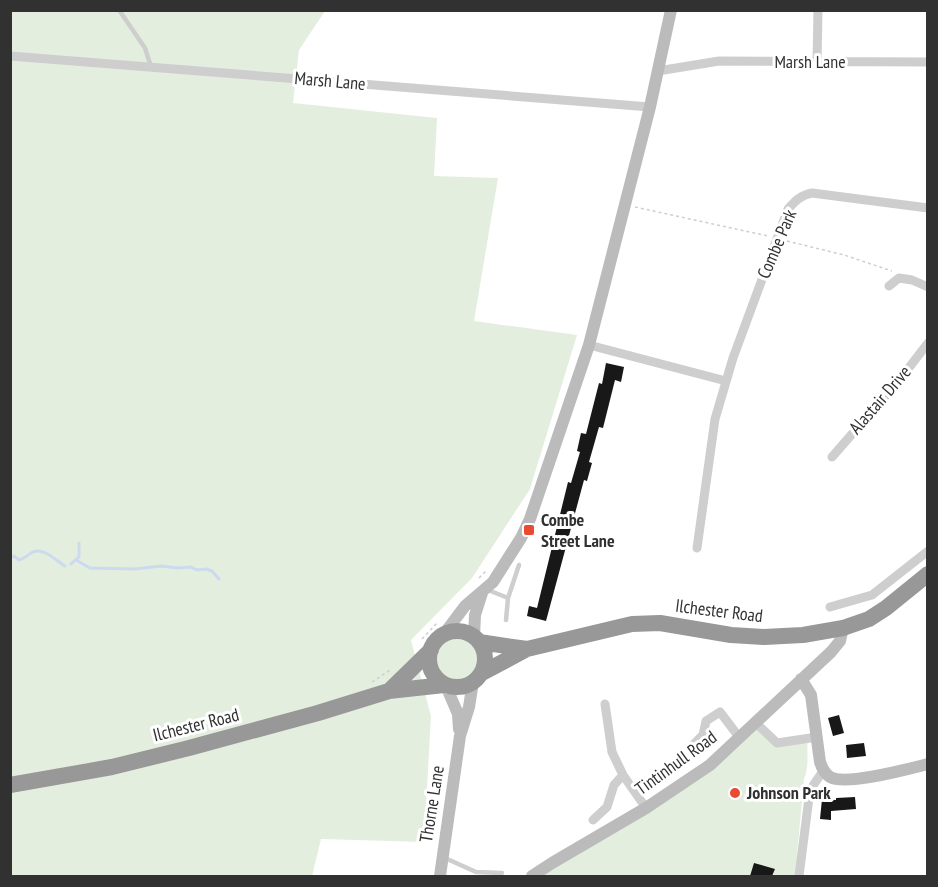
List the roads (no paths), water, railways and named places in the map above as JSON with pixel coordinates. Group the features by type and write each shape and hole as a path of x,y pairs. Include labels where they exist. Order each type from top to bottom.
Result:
{"highway":[{"name":"Ilchester Road","path":"477,678 527,650 611,628 640,624 660,623 764,638 803,635 843,628 869,619 927,574"},
{"path":"443,626 476,639 485,654 485,664 477,678 462,687 445,686 435,677 431,669 426,645 436,641 443,626"},
{"name":"Ilchester Road","path":"476,639 527,650"},
{"name":"Ilchester Road","path":"389,691 426,645"},
{"name":"Ilchester Road","path":"10,785 112,767 189,748 339,708 389,691 445,686"}],"street":[{"path":"443,626 480,589 493,582 511,556 530,519 589,345 626,205 671,10"},
{"path":"817,62 818,10"},
{"name":"Marsh Lane","path":"10,56 650,106"},
{"name":"Marsh Lane","path":"658,69 719,61 927,62"},
{"name":"Combe Park","path":"697,548 715,419 726,381 788,209 805,195 812,193 927,208"},
{"path":"889,286 899,278 912,280 927,288"},
{"name":"Alastair Drive","path":"832,457 901,378 927,343"},
{"path":"589,345 726,381"},
{"path":"830,607 872,595 927,551"},
{"path":"476,639 476,615 480,589"},
{"name":"Tintinhull Road","path":"532,876 646,808 710,765 840,641 843,628"},
{"name":"Thorne Lane","path":"440,876 460,736 477,678"},
{"path":"801,680 811,694 823,771 831,777 854,779 927,764"},
{"name":"Thorne Lane","path":"445,686 458,714 460,736"},
{"path":"605,704 612,752 623,775 646,808"},
{"path":"693,745 703,735 706,721 720,712 739,737"},
{"path":"755,722 777,743 817,736"},
{"path":"799,876 810,790 823,771"},
{"path":"593,820 608,807 614,785 623,775"}],"lane":[{"path":"118,10 145,48 151,67"},
{"path":"506,620 508,598 519,565"},
{"path":"480,589 508,598"},
{"path":"442,857 476,872 502,873"}],"waterway":[{"path":"71,564 79,557 79,543"},
{"path":"10,558 14,556 19,560 33,552 41,551 65,566"},
{"path":"76,560 90,568 191,567 197,570 212,571 219,579"}],"place":[{"name":"Combe Street Lane","path":"529,530"},
{"name":"Johnson Park","path":"735,793"}]}
